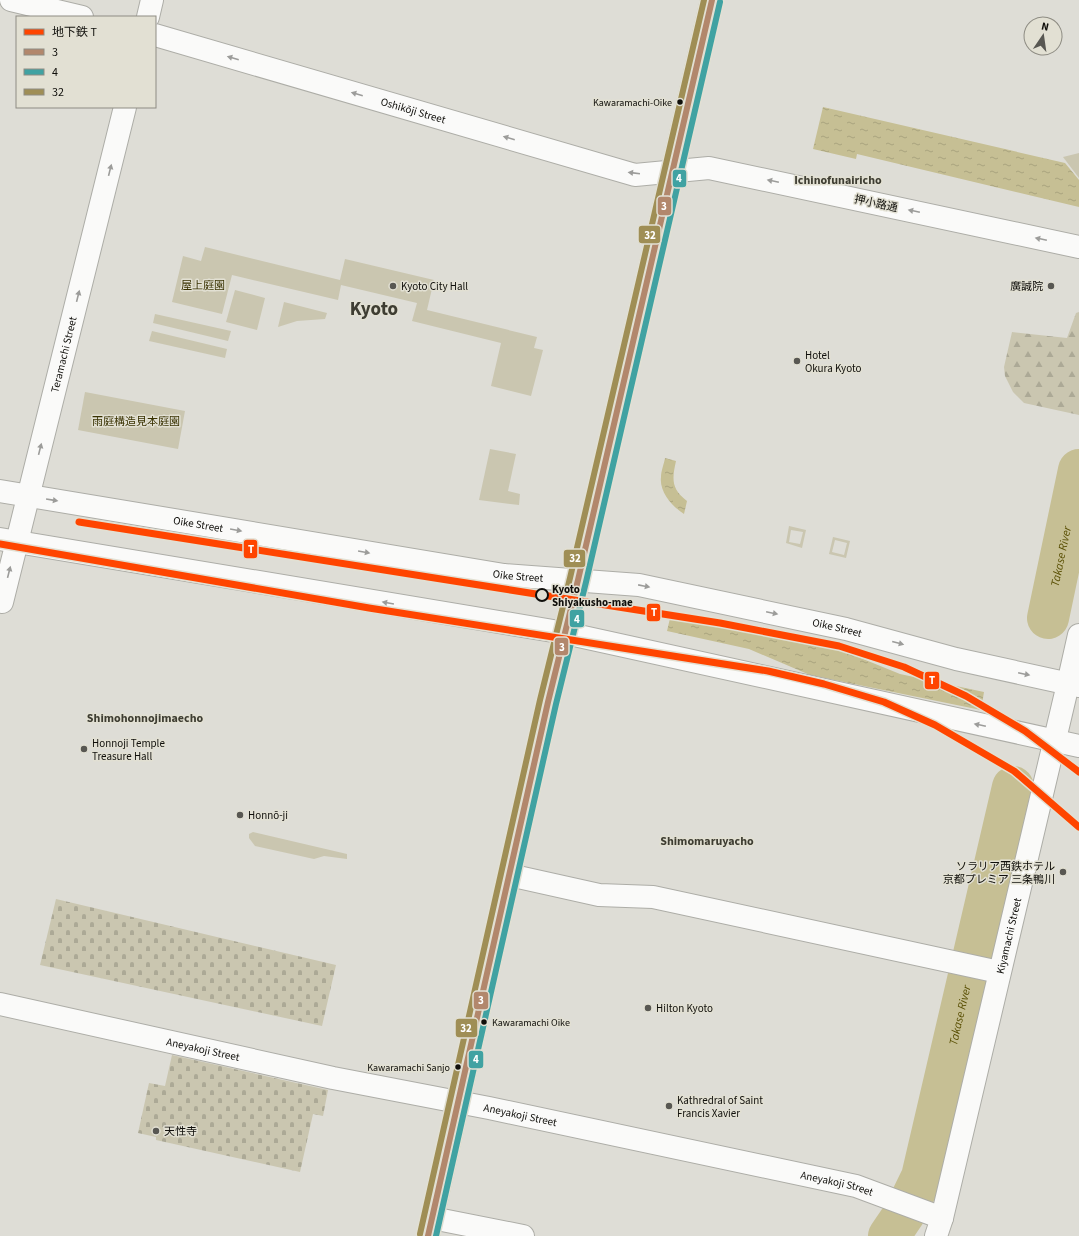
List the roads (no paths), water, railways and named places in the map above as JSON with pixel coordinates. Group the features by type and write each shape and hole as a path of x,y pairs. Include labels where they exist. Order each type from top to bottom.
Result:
{"street":[{"path":"11,0 78,16"},
{"path":"148,16 152,0"},
{"path":"523,1236 430,1227 564,633 578,580 712,0"},
{"name":"Oshikōji Street","path":"156,35 635,175 673,171"},
{"name":"Teramachi Street","path":"2,602 8,540 28,496 125,108"},
{"name":"押小路通","path":"673,171 709,168 1079,247"},
{"name":"Oike Street","path":"0,491 504,575 640,585 846,629 956,659 1073,685"},
{"path":"8,540 564,633 1054,742 1079,746"},
{"name":"Kiyamachi Street","path":"934,1222 991,970 1054,742 1073,685 1079,635"},
{"path":"509,875 599,895 653,897 961,962 991,970"},
{"name":"Aneyakoji Street","path":"0,1004 333,1078 856,1186 893,1200 934,1222"}],"water":[{"path":"823,107 1065,163 1079,180 1079,207 857,154 856,159 813,149"},
{"path":"665,458 676,461 674,483 675,488 687,501 684,514 671,503 662,488 661,475"},
{"path":"671,614 841,650 900,674 984,692 981,710 810,675 749,649 667,631"}],"waterway":[{"name":"Takase River","path":"1048,618 1079,470"},
{"name":"Takase River","path":"889,1236 904,1214 922,1177 1013,787"}],"metro line":[{"name":"T","path":"79,522 720,623 839,646 904,667 966,696 1025,731 1079,772"},
{"name":"T","path":"0,544 369,608 768,671 824,684 884,702 935,725 1014,771 1079,827"}],"place":[{"name":"Kawaramachi-Oike","path":"680,102"},
{"name":"Kyoto City Hall","path":"393,286"},
{"name":"廣誠院","path":"1051,286"},
{"name":"Hotel Okura Kyoto","path":"797,361"},
{"name":"Kyoto Shiyakusho-mae","path":"542,595"},
{"name":"Honnoji Temple Treasure Hall","path":"84,749"},
{"name":"Honnō-ji","path":"240,815"},
{"name":"ソラリア西鉄ホテル 京都プレミア 三条鴨川","path":"1063,872"},
{"name":"Hilton Kyoto","path":"648,1008"},
{"name":"Kawaramachi Oike","path":"484,1022"},
{"name":"Kawaramachi Sanjo","path":"458,1067"},
{"name":"Kathredral of Saint Francis Xavier","path":"669,1106"},
{"name":"天性寺","path":"156,1131"}],"district":[{"name":"Ichinofunairicho","path":"838,180"},
{"name":"Kyoto","path":"374,308"},
{"name":"Shimohonnojimaecho","path":"145,718"},
{"name":"Shimomaruyacho","path":"707,841"}],"park label":[{"name":"屋上庭園","path":"203,285"},
{"name":"雨庭構造見本庭園","path":"136,421"}]}
